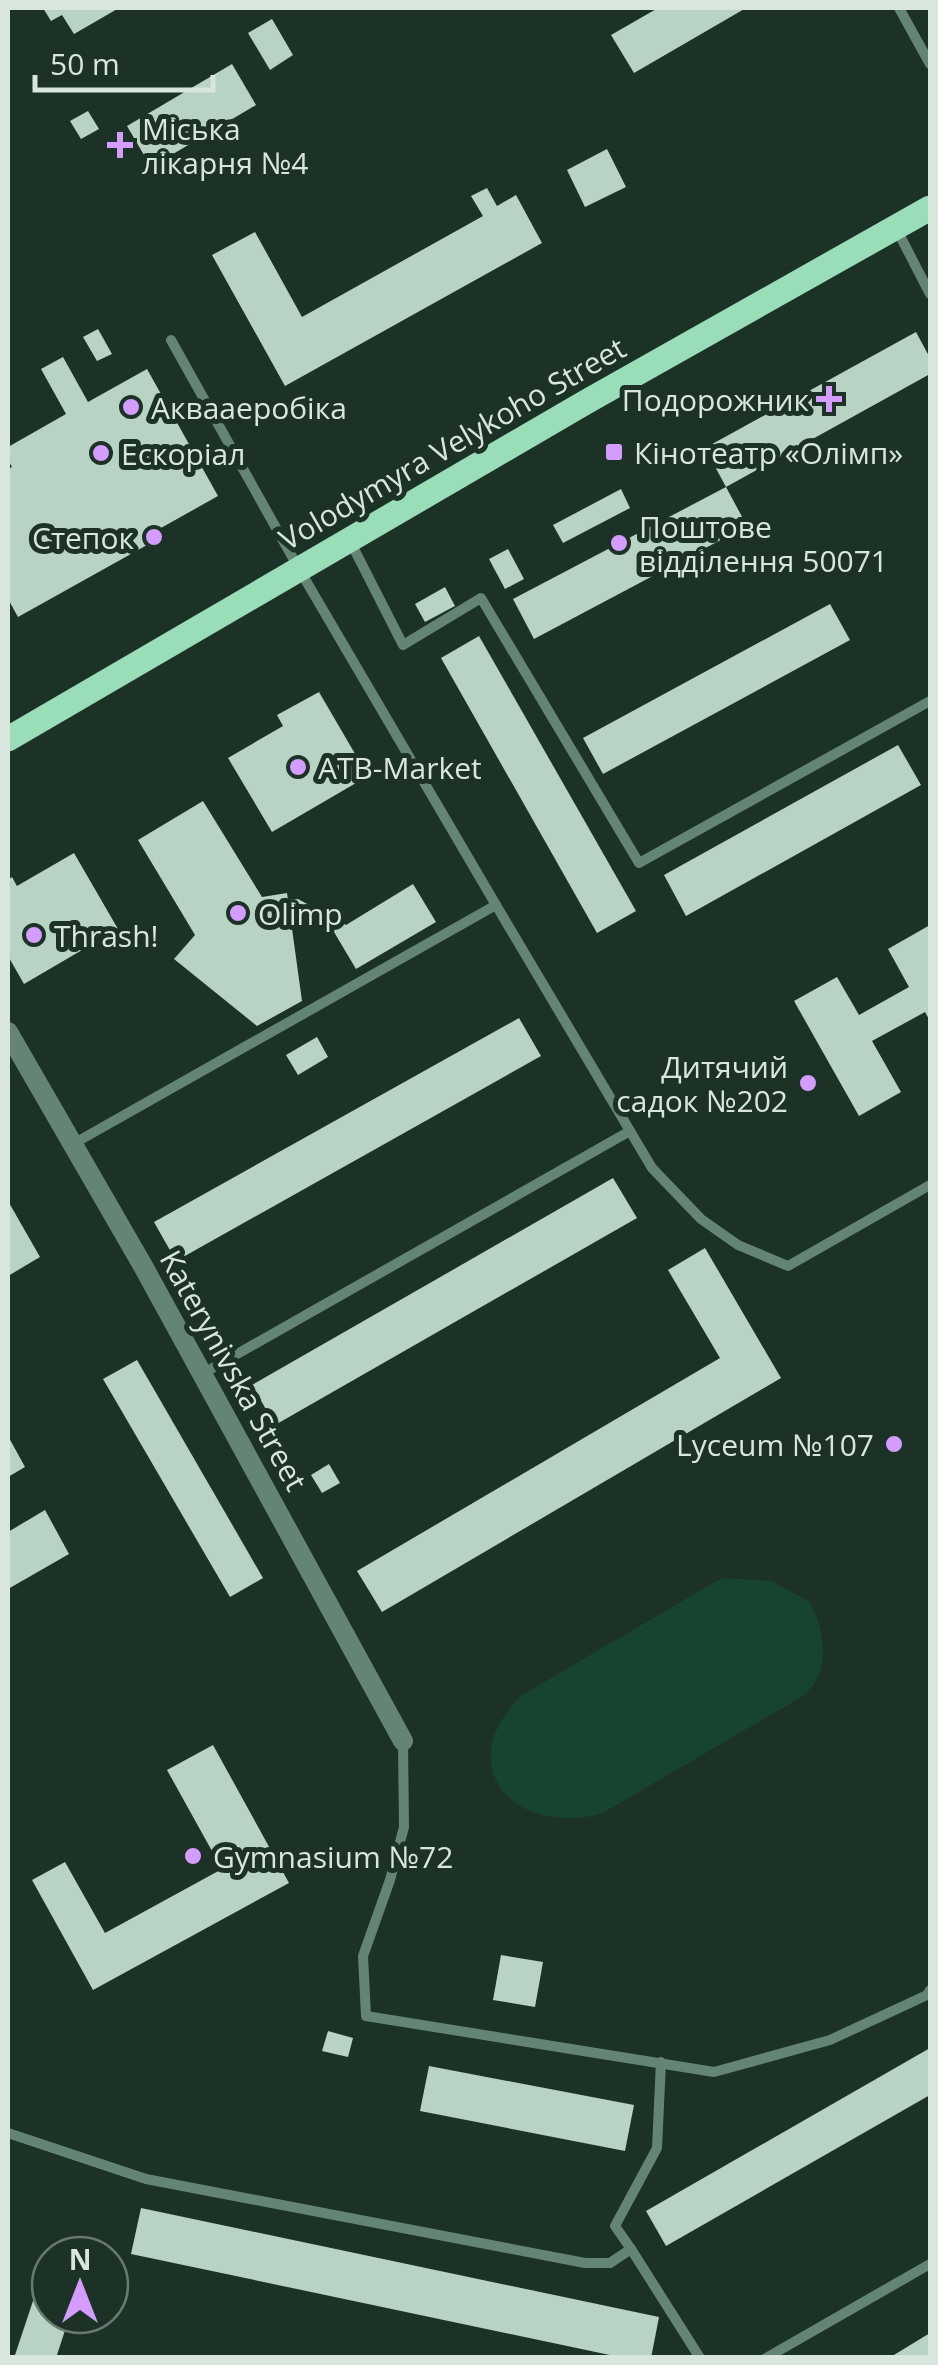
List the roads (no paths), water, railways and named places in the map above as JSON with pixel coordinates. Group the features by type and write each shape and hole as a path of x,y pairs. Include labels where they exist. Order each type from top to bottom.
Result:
{"main road":[{"name":"Volodymyra Velykoho Street","path":"9,735 930,208"}],"street":[{"name":"Katerynivska Street","path":"8,1032 202,1374 403,1741"}],"lane":[{"path":"899,8 930,64"},
{"path":"895,227 930,294"},
{"path":"171,340 300,570 652,1168 701,1219 738,1245 788,1266 930,1186"},
{"path":"350,540 403,644 481,598 639,863 930,701"},
{"path":"73,1144 496,905"},
{"path":"202,1374 630,1131"},
{"path":"403,1741 404,1827 363,1956 366,2016 714,2072 830,2040 927,1996 930,1990"},
{"path":"661,2062 657,2148 615,2226 700,2358"},
{"path":"8,2133 146,2179 586,2263 610,2263 631,2248"},
{"path":"766,2358 930,2264"}],"place":[{"name":"Міська лікарня №4","path":"120,145"},
{"name":"Подорожник","path":"829,399"},
{"name":"Аквааеробіка","path":"131,407"},
{"name":"Кінотеатр «Олімп»","path":"614,452"},
{"name":"Ескоріал","path":"101,453"},
{"name":"Степок","path":"154,537"},
{"name":"Поштове відділення 50071","path":"619,543"},
{"name":"ATB-Market","path":"298,767"},
{"name":"Olimp","path":"238,913"},
{"name":"Thrash!","path":"34,935"},
{"name":"Дитячий садок №202","path":"808,1083"},
{"name":"Lyceum №107","path":"894,1444"},
{"name":"Gymnasium №72","path":"193,1856"}]}
